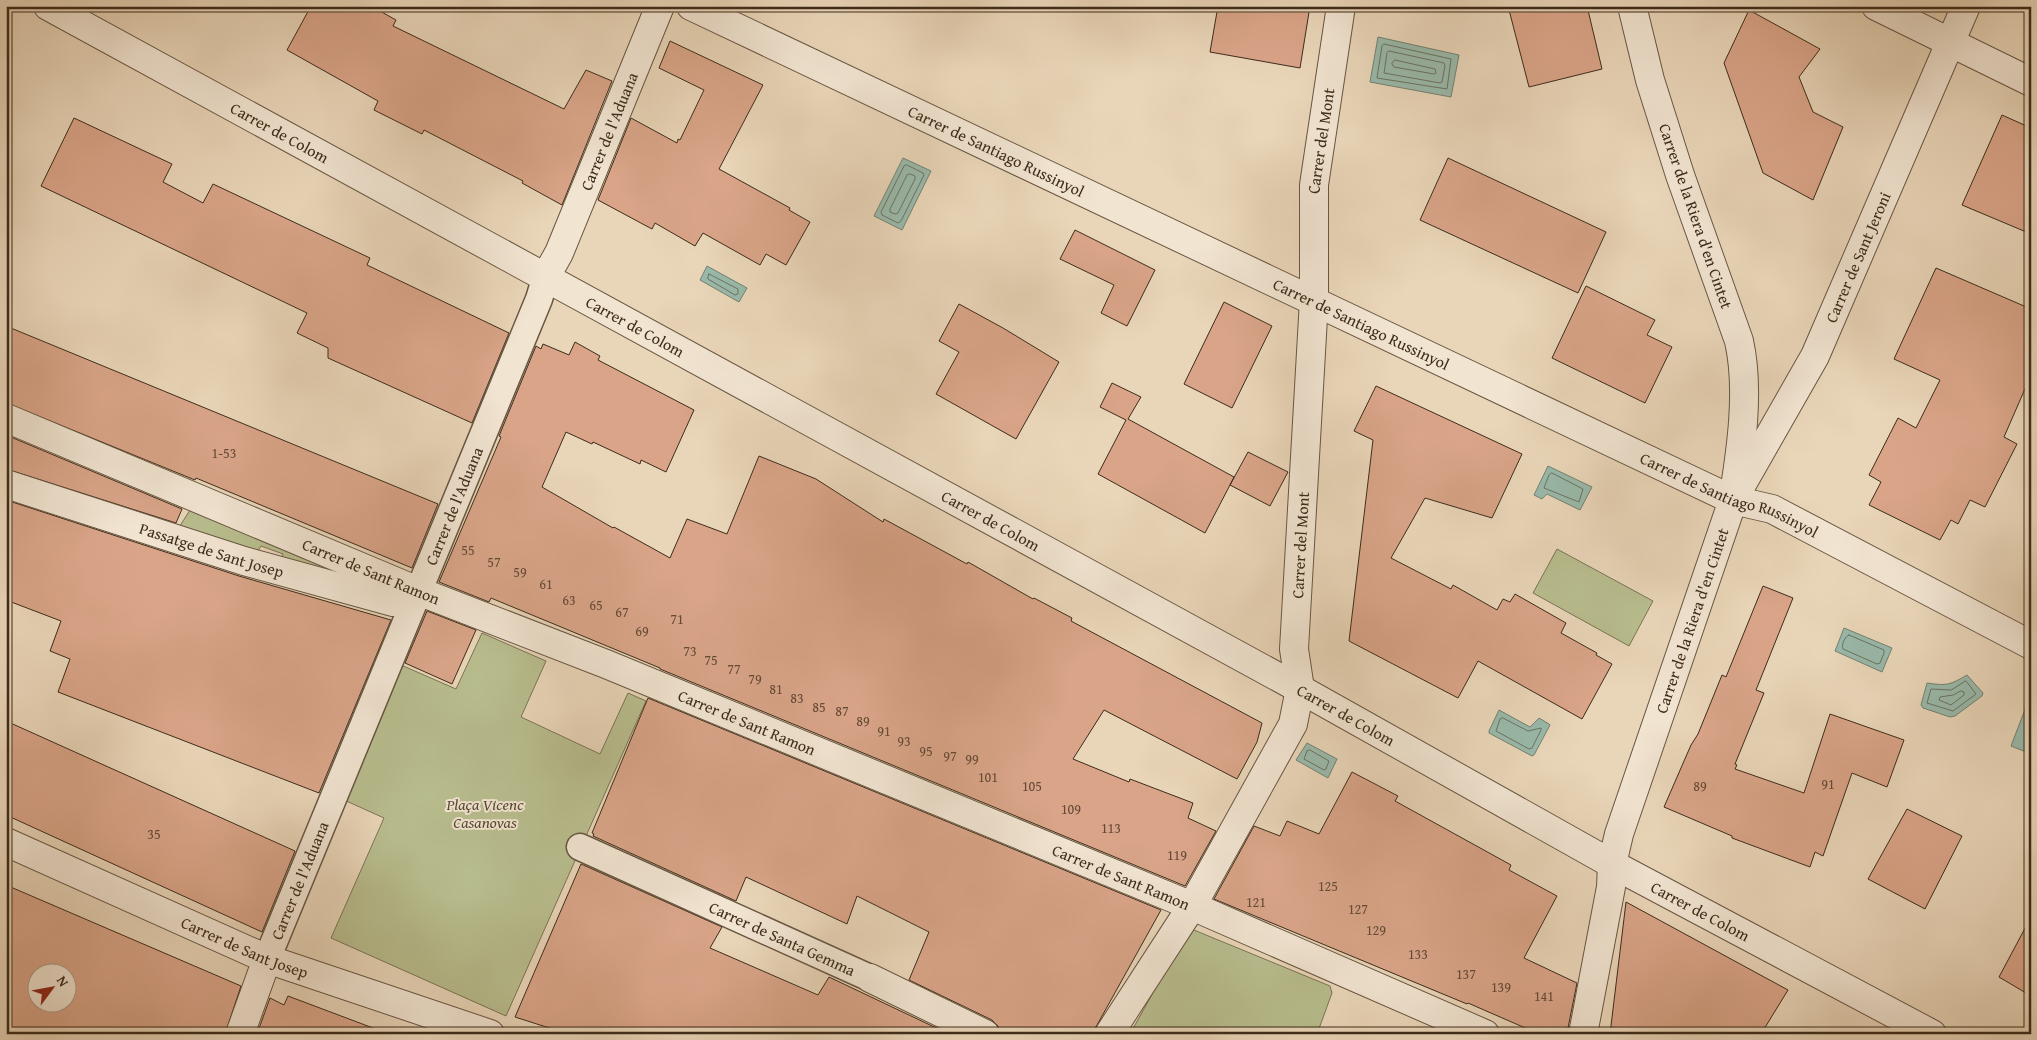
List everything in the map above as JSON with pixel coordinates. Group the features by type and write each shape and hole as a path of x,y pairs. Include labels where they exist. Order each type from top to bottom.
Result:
{"street":[{"name":"Carrer de Colom","path":"48,6 1300,689 1612,864 1932,1034"},
{"name":"Carrer de l'Aduana","path":"240,1034 266,959 546,276 558,253 660,6"},
{"name":"Carrer de Santiago Russinyol","path":"691,6 1733,500 1772,509 2031,645"},
{"name":"Carrer del Mont","path":"1109,1034 1192,906 1292,724 1300,689 1294,649 1314,300 1314,185 1341,6"},
{"name":"Carrer de la Riera d'en Cintet","path":"1583,1034 1611,887 1612,864 1622,825 1733,500 1742,448 1744,362 1731,319 1680,175 1650,80 1632,6"},
{"path":"1876,6 1950,44 2031,82"},
{"name":"Carrer de Sant Jeroni","path":"1733,500 1815,356 1966,6"},
{"name":"Carrer de Sant Ramon","path":"6,418 418,592 606,664 1192,906 1485,1034"},
{"name":"Passatge de Sant Josep","path":"6,484 244,562 392,602 418,592"},
{"name":"Carrer de Sant Josep","path":"6,842 266,959 490,1034"},
{"name":"Carrer de Santa Gemma","path":"580,847 870,978 985,1034"}],"green space":[{"path":"192,507 391,587 278,564 283,554 261,546 254,557 176,532"},
{"path":"1557,549 1653,601 1629,646 1533,593"},
{"name":"Plaça Vicenc Casanovas","path":"482,633 546,661 521,717 600,754 628,693 646,701 506,1016 331,938 384,818 342,799 401,665 456,689"},
{"path":"1189,928 1330,986 1332,993 1317,1034 1130,1034"}],"water":[{"path":"1378,37 1459,55 1451,97 1370,82"},
{"path":"903,158 931,171 902,230 874,216"},
{"path":"707,266 747,288 739,302 700,280"},
{"path":"1548,466 1592,487 1580,510 1547,494 1542,499 1534,495"},
{"path":"1844,628 1892,648 1882,672 1835,651"},
{"path":"1967,675 1983,693 1982,696 1955,716 1950,717 1923,708 1921,705 1927,683 1948,684"},
{"path":"2029,699 2031,699 2031,754 2011,746"},
{"path":"1499,710 1530,727 1539,718 1550,725 1534,755 1532,756 1489,733"},
{"path":"1307,743 1337,759 1328,778 1296,760"}],"building":[{"path":"311,6 371,6 396,20 393,26 564,109 586,70 612,81 562,205 522,183 523,181 424,130 422,134 374,110 378,101 287,50"},
{"path":"1218,6 1310,6 1300,68 1210,52"},
{"path":"1508,6 1587,6 1602,69 1529,87"},
{"path":"1749,10 1820,49 1799,77 1813,112 1843,127 1813,200 1763,173 1724,63"},
{"path":"670,41 763,85 719,169 790,208 789,210 810,222 786,265 766,254 760,265 703,233 695,246 655,223 652,229 598,200 631,118 677,143 704,90 659,68"},
{"path":"2002,115 2031,128 2031,234 1962,205"},
{"path":"74,118 172,164 163,182 203,203 213,184 370,258 367,265 509,333 472,423 328,358 328,348 297,333 307,313 41,186"},
{"path":"1448,158 1606,232 1578,293 1420,220"},
{"path":"1075,230 1155,270 1127,326 1101,313 1114,285 1060,259"},
{"path":"1936,268 2031,309 2031,375 2004,437 2017,444 1985,507 1970,500 1958,524 1951,520 1940,540 1869,505 1881,482 1869,475 1898,418 1916,428 1940,380 1894,359"},
{"path":"1586,286 1655,320 1647,335 1672,347 1645,403 1552,358"},
{"path":"1224,302 1272,326 1232,408 1184,384"},
{"path":"959,304 1059,362 1016,439 936,394 959,352 939,341"},
{"path":"6,326 438,504 412,568 196,478 195,480 6,403"},
{"path":"575,342 600,356 598,360 694,410 666,472 641,460 640,464 593,442 592,444 566,432 542,487 613,528 670,558 687,519 727,534 759,456 816,479 883,522 884,519 967,564 968,562 1033,599 1072,618 1071,621 1262,723 1257,742 1237,779 1104,710 1073,759 1129,782 1130,779 1193,803 1188,818 1216,831 1185,886 491,598 489,602 439,582 501,437 499,436 536,346 541,349 543,344 569,355"},
{"path":"1112,383 1141,397 1128,419 1234,477 1205,533 1098,474 1126,420 1100,407"},
{"path":"1376,386 1522,454 1492,518 1425,498 1391,558 1451,589 1453,585 1497,610 1503,599 1510,602 1515,594 1566,623 1561,633 1597,653 1596,655 1612,664 1582,719 1478,661 1458,698 1349,641 1373,440 1354,431"},
{"path":"6,435 182,509 176,523 6,469"},
{"path":"1248,452 1288,472 1270,506 1230,485"},
{"path":"6,500 239,576 391,620 319,793 58,692 70,659 50,651 61,621 6,600"},
{"path":"1763,586 1793,598 1756,690 1764,693 1735,764 1737,765 1735,769 1804,793 1830,714 1904,740 1887,787 1852,773 1823,856 1815,852 1810,867 1732,838 1732,836 1664,807 1691,745 1698,734 1722,675 1726,677"},
{"path":"427,611 476,630 452,684 405,663"},
{"path":"648,698 1161,910 1092,1034 1000,1034 998,1026 992,1020 909,980 929,932 857,896 847,924 746,877 736,901 593,836 594,834 592,833"},
{"path":"6,721 295,851 262,932 6,815"},
{"path":"1352,772 1398,796 1395,801 1511,865 1509,870 1557,896 1524,958 1577,983 1568,1028 1563,1034 1539,1034 1214,899 1254,826 1280,836 1287,821 1319,834"},
{"path":"1907,809 1962,836 1925,909 1868,879"},
{"path":"581,864 722,927 710,948 818,995 829,977 949,1034 568,1034 515,1017"},
{"path":"6,885 241,986 225,1034 6,1034"},
{"path":"1626,902 1788,990 1761,1034 1610,1034"},
{"path":"2031,917 2031,996 1999,977"},
{"path":"288,996 381,1031 380,1034 257,1034 270,998 284,1005"}]}
